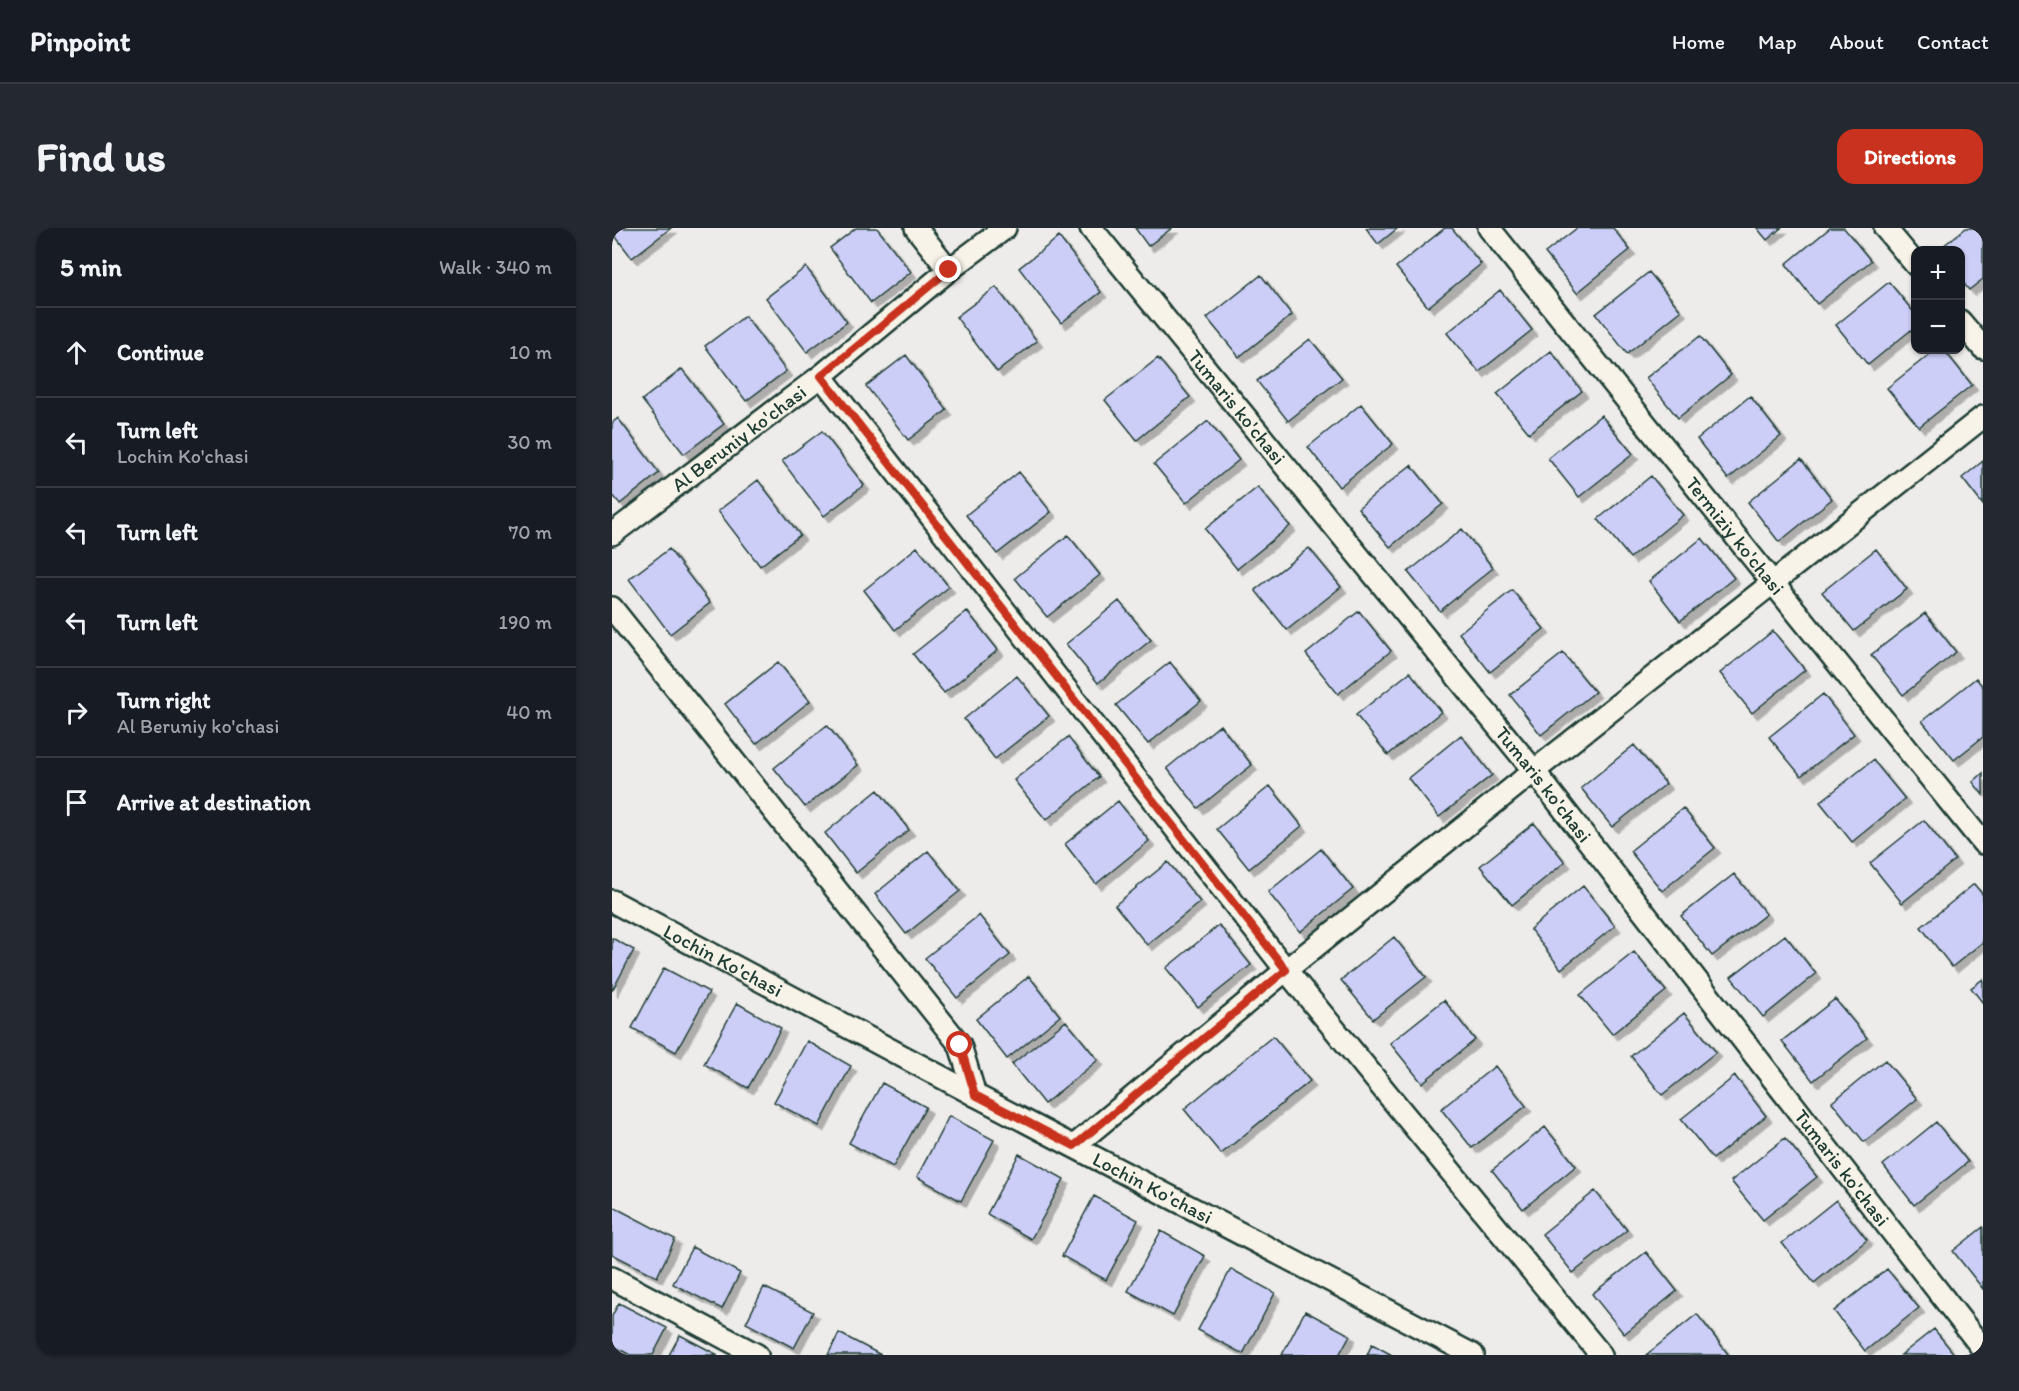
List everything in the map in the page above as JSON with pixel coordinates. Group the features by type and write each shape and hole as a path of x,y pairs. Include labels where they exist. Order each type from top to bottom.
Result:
{"street":[{"path":"916,228 949,270"},
{"name":"Al Beruniy ko'chasi","path":"612,534 821,376 949,270 1005,228"},
{"name":"Tumaris ko'chasi","path":"1091,228 1534,771 1983,1348"},
{"name":"Termiziy ko'chasi","path":"1489,228 1983,843"},
{"path":"1885,228 1911,259"},
{"path":"1965,327 1983,348"},
{"path":"821,376 1286,970 1601,1355"},
{"path":"1074,1146 1286,970 1534,771 1983,417"},
{"path":"612,608 960,1045 975,1095"},
{"name":"Lochin Ko'chasi","path":"612,901 975,1095 1473,1355"},
{"path":"612,1278 757,1355"}],"building":[{"path":"612,228 671,228 632,258 612,232"},
{"path":"856,228 877,228 911,272 871,303 830,248"},
{"path":"1135,228 1172,228 1148,246"},
{"path":"1366,228 1398,228 1378,244"},
{"path":"1445,228 1452,228 1481,264 1428,307 1396,267"},
{"path":"1577,228 1613,228 1630,250 1577,293 1545,253"},
{"path":"1757,228 1781,228 1767,240"},
{"path":"1830,228 1844,228 1871,261 1817,304 1786,264"},
{"path":"1966,228 1983,228 1983,279 1969,290 1965,285 1965,246 1943,246"},
{"path":"1059,237 1101,292 1061,323 1019,268"},
{"path":"806,267 847,322 807,352 766,298"},
{"path":"1649,272 1681,311 1627,354 1596,314"},
{"path":"1261,275 1292,315 1239,357 1207,318"},
{"path":"1889,282 1911,309 1911,330 1868,365 1836,325"},
{"path":"996,287 1037,341 997,372 956,317"},
{"path":"1500,290 1532,330 1479,372 1447,333"},
{"path":"745,316 786,371 746,401 705,346"},
{"path":"1700,336 1731,375 1678,418 1646,378"},
{"path":"1310,339 1342,378 1288,421 1257,381"},
{"path":"1551,351 1582,391 1529,433 1497,394"},
{"path":"1930,354 1947,354 1972,385 1919,427 1887,388"},
{"path":"906,355 947,410 908,440 866,386"},
{"path":"1158,358 1190,397 1137,440 1105,400"},
{"path":"682,369 724,424 684,454 642,400"},
{"path":"1750,396 1781,436 1728,479 1697,439"},
{"path":"1361,404 1393,444 1339,487 1308,447"},
{"path":"1601,415 1633,454 1579,497 1548,458"},
{"path":"618,418 659,473 620,504 612,494 612,423"},
{"path":"1208,421 1239,460 1186,503 1154,464"},
{"path":"822,431 864,485 824,516 782,461"},
{"path":"1801,459 1832,499 1779,542 1748,502"},
{"path":"1983,461 1983,505 1962,478"},
{"path":"1411,465 1443,504 1390,547 1358,508"},
{"path":"1019,472 1051,512 997,554 966,515"},
{"path":"1651,476 1683,515 1630,558 1598,519"},
{"path":"758,480 800,535 760,566 718,511"},
{"path":"1258,487 1290,526 1237,569 1205,529"},
{"path":"1462,529 1493,568 1440,611 1408,572"},
{"path":"1068,535 1100,575 1047,617 1015,578"},
{"path":"1702,538 1734,578 1680,621 1649,581"},
{"path":"917,547 949,587 895,630 864,590"},
{"path":"1309,548 1341,587 1287,630 1255,590"},
{"path":"669,549 710,603 670,634 629,579"},
{"path":"1876,549 1907,589 1854,631 1822,592"},
{"path":"1512,590 1544,629 1490,672 1459,633"},
{"path":"1119,601 1151,640 1098,683 1066,644"},
{"path":"967,611 998,650 944,693 913,654"},
{"path":"1359,611 1391,651 1338,694 1306,654"},
{"path":"1925,613 1956,652 1903,695 1871,655"},
{"path":"1773,631 1805,670 1752,713 1720,673"},
{"path":"1563,653 1595,692 1541,735 1510,695"},
{"path":"778,662 810,701 756,744 725,704"},
{"path":"1170,662 1201,701 1148,744 1116,705"},
{"path":"1410,672 1441,712 1388,755 1356,715"},
{"path":"1017,676 1049,716 995,759 964,719"},
{"path":"1976,678 1983,687 1983,737 1954,760 1922,721"},
{"path":"1823,694 1854,734 1801,776 1769,737"},
{"path":"827,725 858,765 805,807 774,768"},
{"path":"1220,725 1252,765 1198,808 1167,768"},
{"path":"1461,735 1492,775 1439,817 1408,778"},
{"path":"1068,737 1099,777 1046,820 1014,780"},
{"path":"1634,745 1666,784 1612,827 1581,788"},
{"path":"1873,760 1905,799 1852,842 1820,802"},
{"path":"1983,773 1983,795 1973,782"},
{"path":"1270,786 1302,826 1249,869 1217,829"},
{"path":"878,790 909,830 856,873 825,833"},
{"path":"1118,801 1149,841 1096,884 1065,844"},
{"path":"1683,808 1715,848 1662,891 1630,851"},
{"path":"1924,820 1955,860 1902,903 1870,863"},
{"path":"1534,823 1565,862 1512,905 1480,866"},
{"path":"1321,849 1353,889 1300,932 1268,892"},
{"path":"928,851 960,891 906,934 875,894"},
{"path":"1168,862 1200,902 1147,945 1115,905"},
{"path":"1734,874 1766,914 1712,956 1681,916"},
{"path":"1974,884 1983,895 1983,942 1952,967 1921,927"},
{"path":"1583,886 1615,926 1561,969 1530,929"},
{"path":"979,915 1010,955 957,998 925,958"},
{"path":"1219,925 1251,965 1198,1007 1166,968"},
{"path":"1785,935 1816,974 1763,1017 1731,977"},
{"path":"1394,937 1426,977 1373,1019 1341,980"},
{"path":"612,938 634,950 612,991"},
{"path":"1634,952 1666,991 1612,1034 1580,995"},
{"path":"664,968 709,992 676,1052 632,1028"},
{"path":"1029,976 1060,1016 1007,1059 976,1019"},
{"path":"1983,979 1983,1003 1971,988"},
{"path":"1835,999 1867,1038 1813,1081 1782,1041"},
{"path":"1444,1000 1475,1040 1422,1083 1390,1043"},
{"path":"737,1003 781,1028 748,1088 704,1064"},
{"path":"1684,1013 1716,1052 1662,1095 1631,1056"},
{"path":"1066,1021 1098,1060 1044,1104 1012,1064"},
{"path":"1273,1036 1310,1081 1221,1154 1184,1109"},
{"path":"807,1041 851,1066 819,1126 774,1102"},
{"path":"1885,1060 1917,1099 1864,1142 1832,1102"},
{"path":"1495,1066 1526,1106 1472,1148 1441,1109"},
{"path":"1735,1076 1766,1116 1713,1159 1681,1119"},
{"path":"882,1083 926,1107 893,1167 849,1143"},
{"path":"949,1116 994,1140 961,1201 917,1177"},
{"path":"1936,1122 1968,1162 1914,1205 1883,1165"},
{"path":"1545,1127 1576,1166 1523,1209 1492,1170"},
{"path":"1785,1138 1817,1177 1763,1220 1731,1181"},
{"path":"1019,1154 1064,1179 1031,1239 987,1214"},
{"path":"1595,1191 1627,1230 1573,1273 1542,1234"},
{"path":"1094,1196 1138,1220 1106,1280 1062,1256"},
{"path":"1836,1200 1867,1240 1814,1283 1782,1243"},
{"path":"612,1206 675,1239 657,1277 612,1254"},
{"path":"1983,1227 1983,1289 1953,1251"},
{"path":"1161,1231 1205,1256 1173,1316 1128,1291"},
{"path":"692,1247 740,1273 722,1309 673,1284"},
{"path":"1646,1252 1677,1291 1624,1334 1592,1294"},
{"path":"1231,1269 1275,1293 1243,1354 1198,1330"},
{"path":"1887,1269 1919,1308 1865,1351 1834,1311"},
{"path":"764,1287 813,1312 794,1348 746,1323"},
{"path":"619,1303 667,1328 653,1355 630,1355 612,1345 612,1316"},
{"path":"1305,1311 1350,1335 1339,1355 1282,1355"},
{"path":"1697,1314 1727,1355 1646,1355"},
{"path":"1934,1329 1955,1355 1901,1355"},
{"path":"839,1333 881,1355 828,1355"},
{"path":"680,1335 718,1355 669,1355"},
{"path":"1372,1344 1392,1355 1367,1355"}],"route":[{"path":"949,270 821,376 1286,970 1074,1146 975,1095 960,1045"}]}
